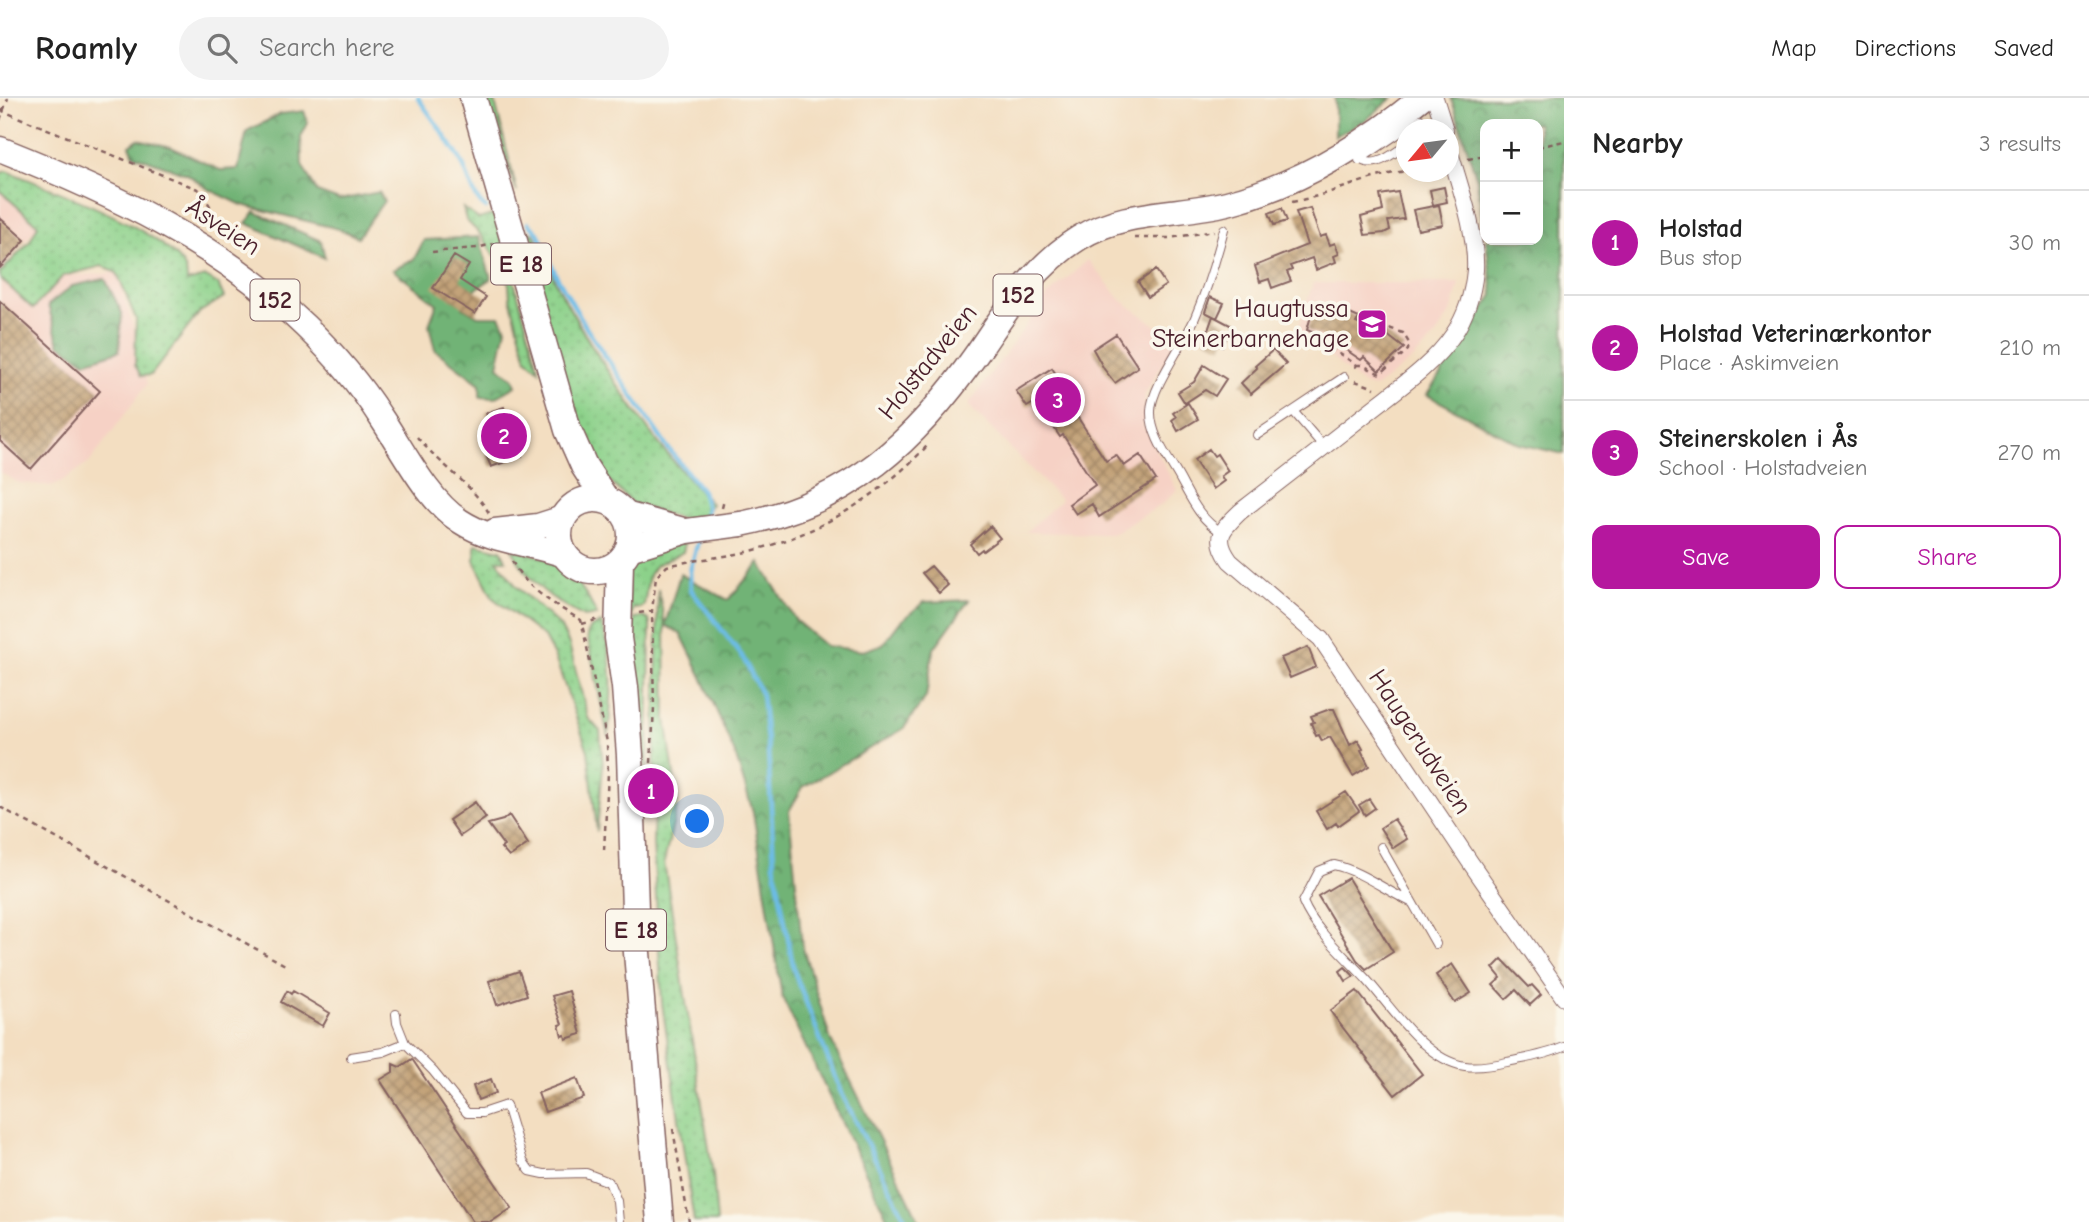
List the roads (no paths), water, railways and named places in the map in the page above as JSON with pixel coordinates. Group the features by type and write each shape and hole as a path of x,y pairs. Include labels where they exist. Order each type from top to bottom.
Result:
{"highway":[{"name":"E 18","path":"474,98 568,430 584,466 631,527 625,555 618,638 630,755 636,942 660,1222"},
{"name":"E 18","path":"568,430 573,492 559,538 606,608 618,638"},
{"path":"567,513 583,501 593,499 615,507"},
{"path":"575,562 597,571 609,568 625,555"}],"main road":[{"name":"Holstadveien","path":"625,555 687,531 741,524 780,515 814,502 852,481 915,432 1033,278 1077,239 1110,222 1213,206 1248,197 1354,154 1422,105"},
{"name":"Åsveien","path":"0,149 101,191 153,217 237,269 305,326 337,359 364,392 428,487 449,513 461,522 500,540 537,546 575,562"},
{"name":"Holstadveien","path":"615,507 687,531"},
{"path":"484,531 538,526 567,513"}],"street":[{"path":"1222,532 1241,512 1437,355 1454,334 1473,287 1474,248 1458,182"},
{"name":"Haugerudveien","path":"1222,532 1221,544 1230,561 1321,639 1564,998"}],"lane":[{"path":"1354,154 1371,164 1396,151"},
{"name":"Haugerudveien","path":"1222,532 1212,527 1198,510 1155,433 1151,411 1156,391 1195,317 1214,269 1224,229"},
{"path":"1257,435 1345,377"},
{"path":"1293,411 1324,447"},
{"path":"1381,847 1436,944"},
{"path":"1412,902 1334,864 1319,871 1303,902 1319,926 1404,1023 1434,1054 1444,1060 1468,1067 1494,1065 1564,1047"},
{"path":"396,1014 405,1043 433,1071 467,1113 482,1113 506,1105 523,1161 530,1171 544,1174 586,1173 608,1182 617,1200 619,1222"},
{"path":"351,1057 383,1052 405,1043"}],"waterway":[{"path":"418,98 460,159 474,192 486,208"},
{"path":"528,223 538,233 556,275 587,329 665,444 702,491 707,509 704,520"},
{"path":"699,538 690,571 691,590 742,656 762,695 774,863 794,971 840,1090 907,1222"}],"place":[{"name":"Haugtussa Steinerbarnehage","path":"1372,324"},
{"name":"Steinerskolen i Ås","path":"1058,400"},
{"name":"Holstad Veterinærkontor","path":"504,436"},
{"name":"Holstad","path":"651,791"}]}
